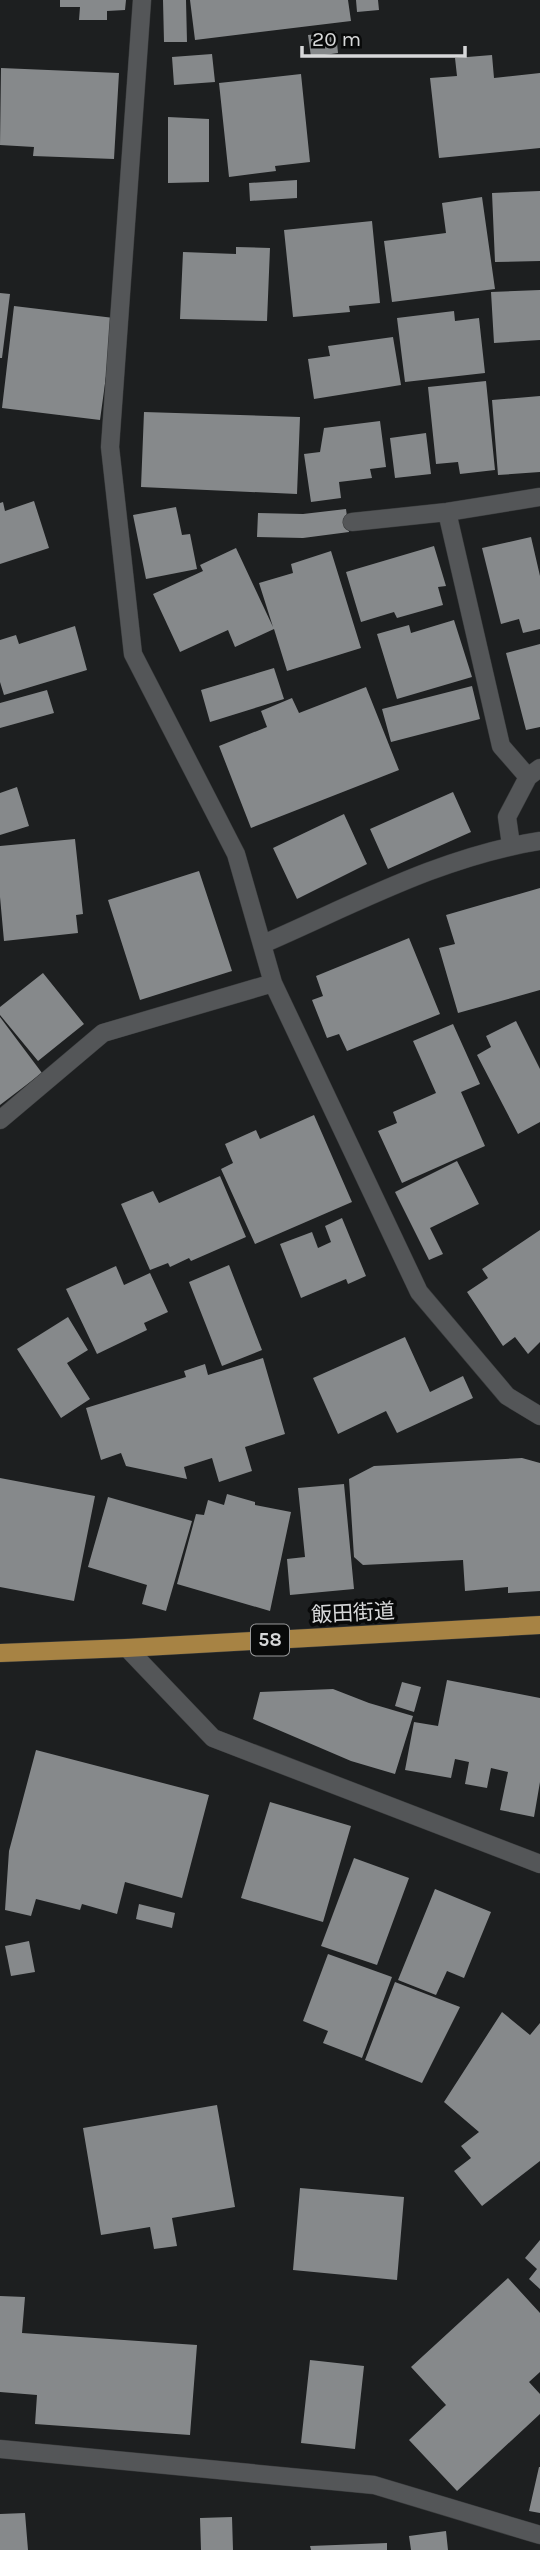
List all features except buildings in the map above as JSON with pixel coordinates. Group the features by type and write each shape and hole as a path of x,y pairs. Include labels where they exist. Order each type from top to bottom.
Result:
{"main road":[{"name":"飯田街道","path":"0,1653 540,1625"}],"street":[{"path":"142,0 110,447 133,654 236,855 273,983 419,1292 508,1396 540,1416"},
{"path":"352,522 447,512 540,497"},
{"path":"447,512 501,746 534,773 507,817 511,845"},
{"path":"263,944 443,865 511,845 540,841"},
{"path":"0,1120 103,1033 273,983"},
{"path":"127,1648 213,1738 540,1864"},
{"path":"0,2449 374,2485 540,2535"}]}
